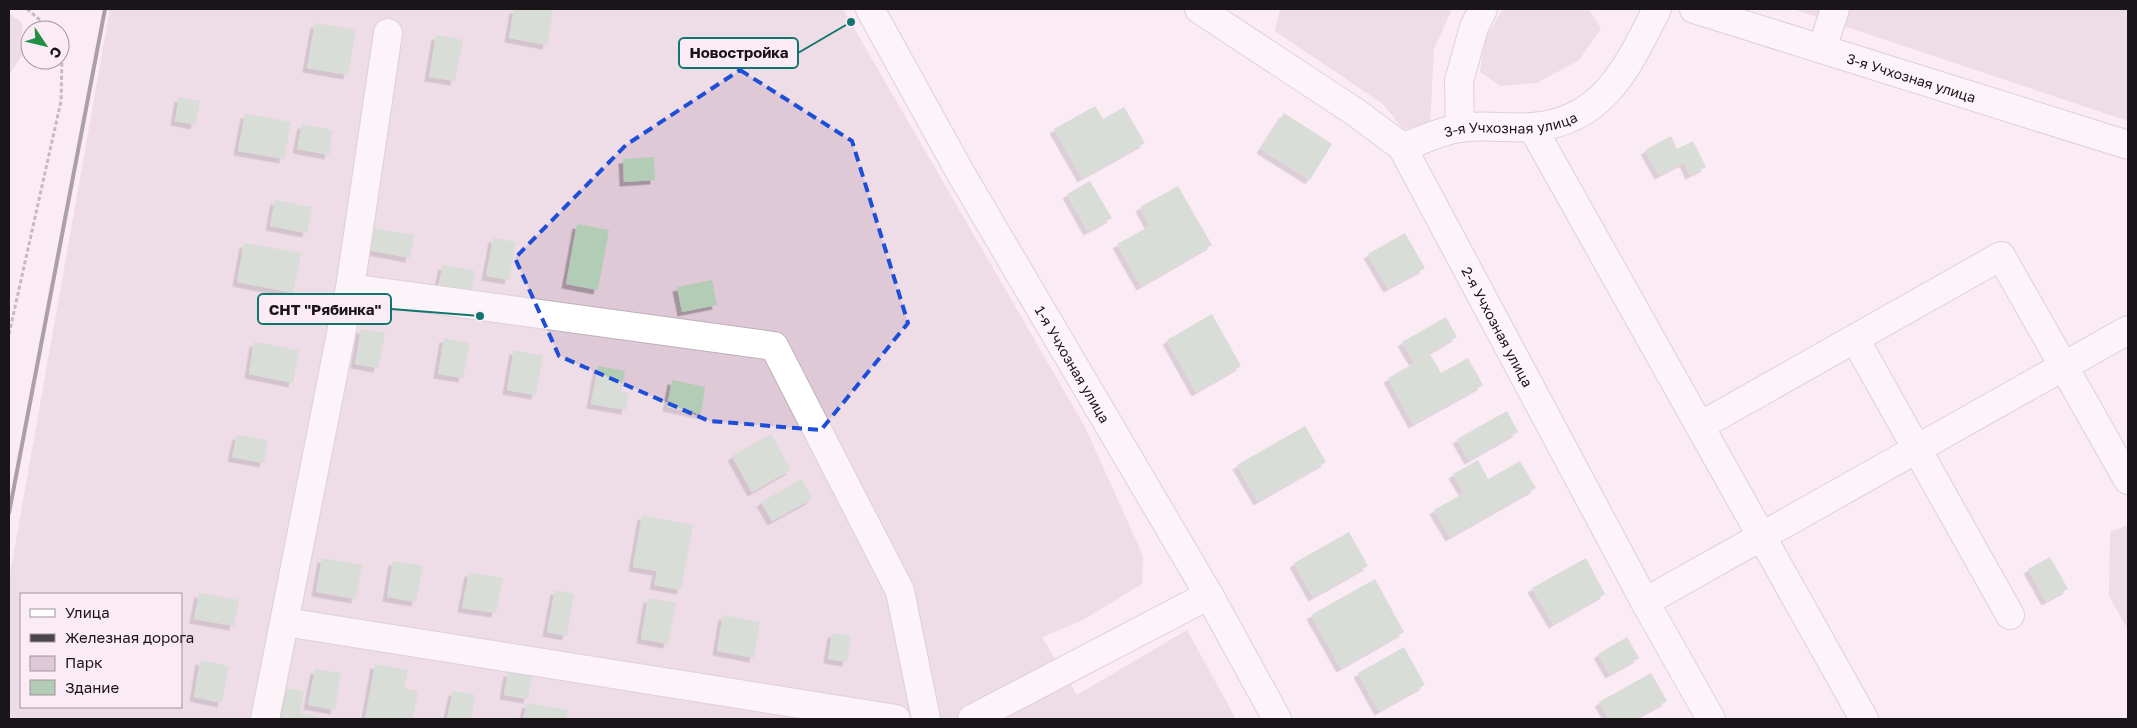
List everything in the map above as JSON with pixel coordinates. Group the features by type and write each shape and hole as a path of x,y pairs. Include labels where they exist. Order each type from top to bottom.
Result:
{"street":[{"name":"1-я Учхозная улица","path":"870,9 960,172 1209,595 1277,719"},
{"path":"1460,128 1459,82 1474,27 1483,9"},
{"name":"3-я Учхозная улица","path":"1402,147 1460,128 1532,127 1567,122 1595,104 1628,66 1657,9"},
{"name":"3-я Учхозная улица","path":"1694,9 2128,145"},
{"path":"1822,48 1836,9"},
{"name":"2-я Учхозная улица","path":"1211,12 1358,114 1402,147 1645,602 1711,719"},
{"path":"265,719 350,288 388,33"},
{"path":"1532,127 1864,719"},
{"path":"1700,426 2001,256 2128,480"},
{"path":"350,288 774,346 900,591 926,719"},
{"path":"1645,602 2128,330"},
{"path":"1855,339 2010,615"},
{"path":"972,719 1209,595"},
{"path":"285,622 896,719"}],"path":[{"path":"27,9 40,20"},
{"path":"9,334 61,102 62,70"}],"highlighted area":[{"path":"740,70 852,141 908,323 821,430 709,421 559,356 515,258 626,145"}],"green space":[{"path":"110,9 843,9 1085,427 1143,556 1142,584 1081,621 1042,637 1077,695 1187,630 1236,719 9,719 9,580"},
{"path":"1280,9 1452,9 1434,49 1430,124 1403,129 1383,104 1275,31"},
{"path":"1503,9 1589,9 1601,29 1579,60 1537,83 1500,86 1480,72 1485,39"},
{"path":"1793,9 2128,9 2128,121"},
{"path":"9,13 20,21 20,58 9,75"},
{"path":"2128,525 2128,630 2109,596 2110,532"}],"building":[{"path":"514,9 553,10 547,45 509,38"},
{"path":"315,23 356,30 348,75 307,68"},
{"path":"436,35 463,40 455,81 429,77"},
{"path":"179,97 200,101 195,125 175,121"},
{"path":"1095,106 1103,119 1124,107 1145,143 1082,178 1054,129"},
{"path":"1284,113 1332,144 1310,180 1261,149"},
{"path":"245,114 291,122 284,159 238,151"},
{"path":"302,124 333,130 329,155 297,149"},
{"path":"1671,136 1677,149 1693,141 1706,167 1690,175 1684,162 1659,175 1645,150"},
{"path":"654,157 655,180 624,182 623,159"},
{"path":"1090,181 1112,218 1088,231 1067,194"},
{"path":"1178,186 1212,245 1141,286 1117,244 1150,226 1140,207"},
{"path":"275,200 312,207 307,233 270,226"},
{"path":"577,224 609,230 598,290 566,284"},
{"path":"372,228 414,235 410,258 367,250"},
{"path":"1405,233 1425,268 1388,288 1368,254"},
{"path":"493,238 516,242 509,280 486,276"},
{"path":"244,243 301,253 293,293 237,282"},
{"path":"443,265 475,271 471,293 438,287"},
{"path":"712,280 717,305 682,312 677,287"},
{"path":"1212,314 1241,366 1196,392 1167,340"},
{"path":"1446,317 1457,337 1414,362 1402,342"},
{"path":"361,329 385,333 378,368 355,364"},
{"path":"444,338 470,343 463,378 438,374"},
{"path":"254,342 299,350 293,383 249,374"},
{"path":"514,350 543,356 536,395 507,390"},
{"path":"1430,354 1441,373 1468,358 1483,385 1413,424 1388,378"},
{"path":"598,366 625,371 621,392 629,393 626,410 591,404"},
{"path":"672,380 705,387 701,414 667,407"},
{"path":"1507,411 1518,432 1469,460 1457,439"},
{"path":"1305,426 1326,462 1258,501 1237,465"},
{"path":"771,434 791,470 752,492 732,456"},
{"path":"237,435 268,440 264,463 232,457"},
{"path":"1478,460 1488,479 1520,461 1536,488 1450,537 1434,510 1464,493 1453,474"},
{"path":"802,479 812,499 772,521 761,502"},
{"path":"642,515 693,525 681,590 654,585 657,571 633,567"},
{"path":"1349,532 1368,566 1313,597 1294,563"},
{"path":"2050,557 2068,589 2046,601 2028,569"},
{"path":"322,558 362,565 356,599 316,592"},
{"path":"1586,558 1605,594 1553,624 1532,588"},
{"path":"393,561 423,566 416,602 387,597"},
{"path":"469,572 503,578 496,613 462,608"},
{"path":"1375,579 1404,632 1341,668 1311,615"},
{"path":"555,590 574,594 567,636 547,632"},
{"path":"199,593 239,600 234,626 194,619"},
{"path":"648,598 676,603 668,644 641,639"},
{"path":"723,615 760,622 754,658 717,651"},
{"path":"832,633 851,636 847,662 828,659"},
{"path":"1627,637 1639,658 1610,674 1598,654"},
{"path":"1404,647 1425,685 1379,711 1358,673"},
{"path":"200,660 229,666 222,703 194,697"},
{"path":"375,664 408,670 404,688 418,691 413,719 365,719"},
{"path":"315,669 341,673 335,710 308,705"},
{"path":"508,672 532,676 528,699 504,695"},
{"path":"1651,673 1667,701 1635,719 1609,719 1599,702"},
{"path":"287,688 304,691 300,713 328,719 281,719"},
{"path":"453,691 475,695 471,719 447,719"},
{"path":"527,703 568,710 566,719 523,719"}],"railway":[{"path":"9,513 105,9"}],"place":[{"name":"Новостройка","path":"851,22"},
{"name":"СНТ \"Рябинка\"","path":"480,316"}]}
